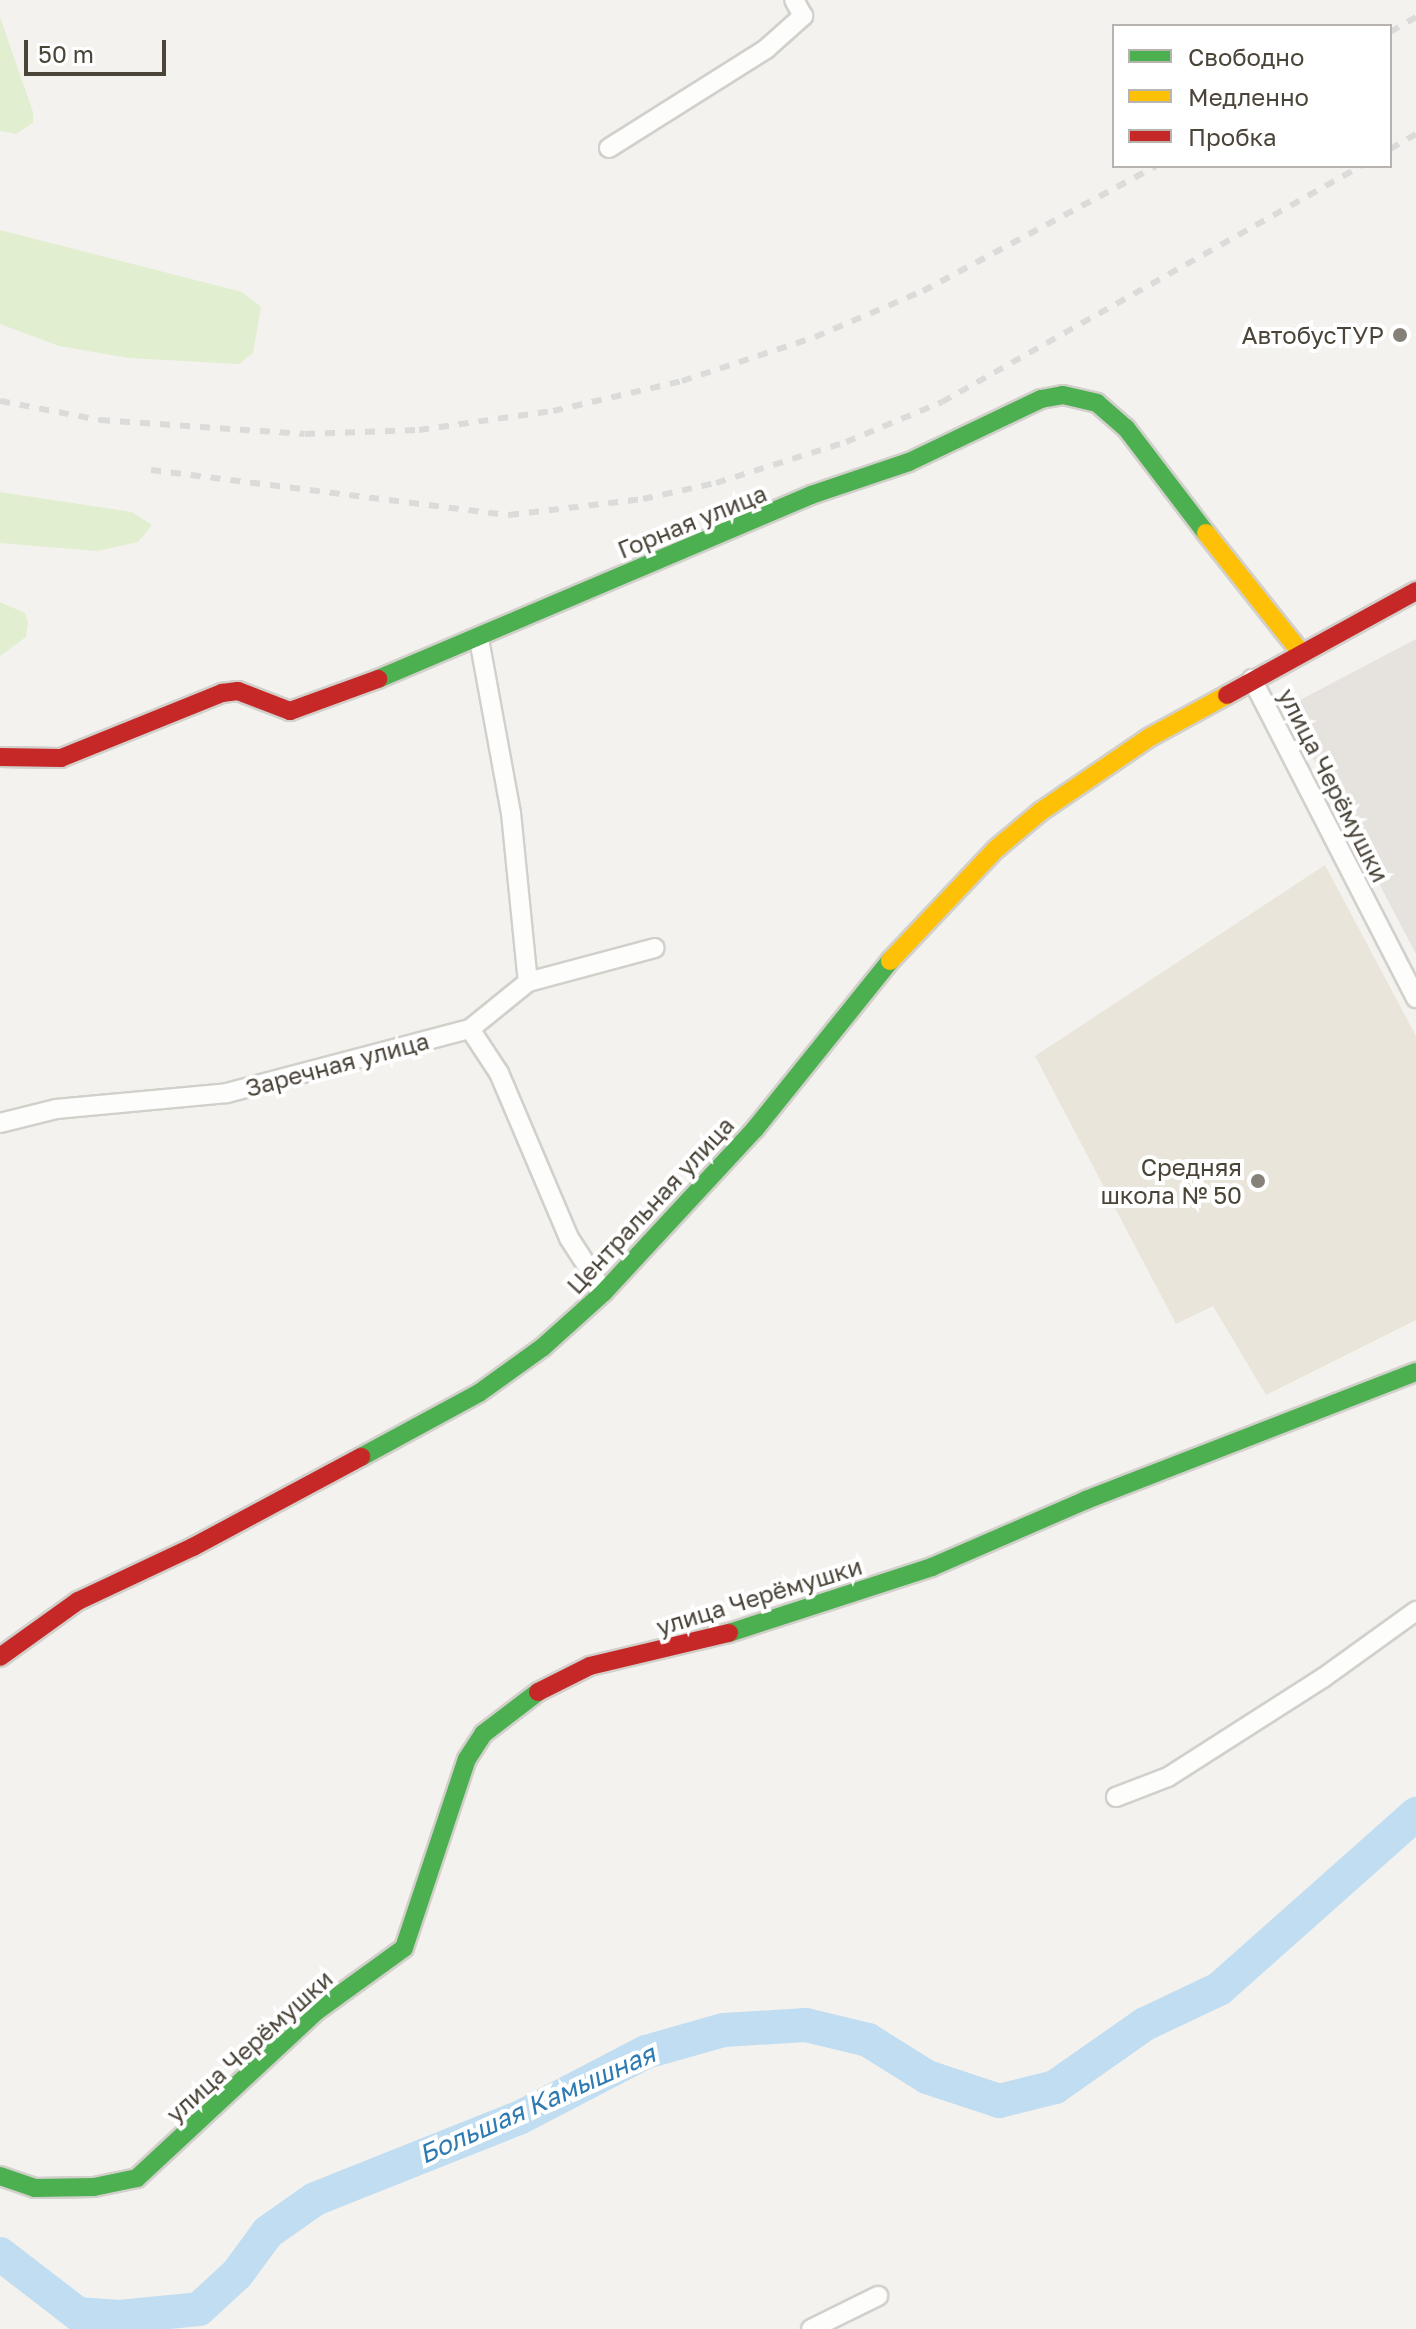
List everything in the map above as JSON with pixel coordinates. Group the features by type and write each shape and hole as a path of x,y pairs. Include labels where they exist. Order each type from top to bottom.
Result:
{"street":[{"path":"609,148 754,58 798,8"},
{"name":"Горная улица","path":"0,757 61,758 222,693 238,691 268,705 302,710 479,639 811,495 909,462 1041,399 1063,395 1097,403 1126,428 1183,498 1220,556 1301,653"},
{"name":"Центральная улица","path":"0,1657 78,1601 193,1547 479,1393 543,1347 604,1292 755,1129 904,945 996,849 1098,770 1252,679 1416,591"},
{"path":"479,639 511,813 528,982"},
{"name":"улица Черёмушки","path":"1252,679 1416,998"},
{"name":"Заречная улица","path":"0,1123 56,1109 227,1093 470,1029 528,982 655,948"},
{"path":"470,1029 499,1073 569,1238 604,1292"},
{"name":"улица Черёмушки","path":"0,2176 35,2188 94,2187 137,2178 317,2011 404,1948 467,1759 483,1734 525,1699 590,1666 687,1647 932,1567 1086,1500 1416,1372"},
{"path":"1116,1797 1168,1777 1323,1678 1416,1611"},
{"path":"811,2329 878,2296"}],"shaded area":[{"path":"1416,639 1416,954 1292,718 1302,699"},
{"name":"Средняя школа № 50","path":"1325,865 1416,1036 1416,1320 1266,1395 1213,1306 1176,1324 1035,1056"}],"green space":[{"path":"0,17 33,112 33,123 16,134 0,131"},
{"path":"0,230 242,292 261,307 253,353 239,364 129,358 59,346 0,324"},
{"path":"0,492 132,512 152,525 138,542 97,551 0,543"},
{"path":"0,602 25,613 28,622 26,637 0,656"}],"waterway":[{"name":"Большая Камышная","path":"0,2254 78,2314 119,2317 199,2309 237,2274 268,2232 315,2199 519,2118 646,2052 724,2030 806,2025 868,2040 927,2077 999,2101 1055,2087 1145,2024 1219,1989 1416,1814"}],"railway":[{"path":"1392,31 1416,17"},
{"path":"1392,148 1416,134"},
{"path":"0,401 100,420 305,434 419,430 553,411 682,381 815,337 923,291 1152,168"},
{"path":"151,470 509,515 643,499 716,483 846,442 942,402 1357,168"}],"traffic: fast":[{"path":"378,679 811,495 909,462 1041,399 1063,395 1097,403 1126,428 1206,533"},
{"path":"361,1457 479,1393 543,1347 604,1292 755,1129 890,961"},
{"path":"729,1633 932,1567 1086,1500 1416,1372"},
{"path":"0,2176 35,2188 94,2187 137,2178 317,2011 404,1948 467,1759 483,1734 538,1692"}],"traffic: slow":[{"path":"1206,533 1301,653"},
{"path":"890,961 996,849 1040,812 1150,737 1227,695"}],"traffic: jam":[{"path":"1227,695 1416,591"},
{"path":"0,757 61,758 222,693 238,691 290,711 378,679"},
{"path":"0,1657 78,1601 193,1547 361,1457"},
{"path":"538,1692 590,1666 729,1633"}],"place":[{"name":"АвтобусТУР","path":"1400,335"},
{"name":"Средняя школа № 50","path":"1258,1181"}]}
